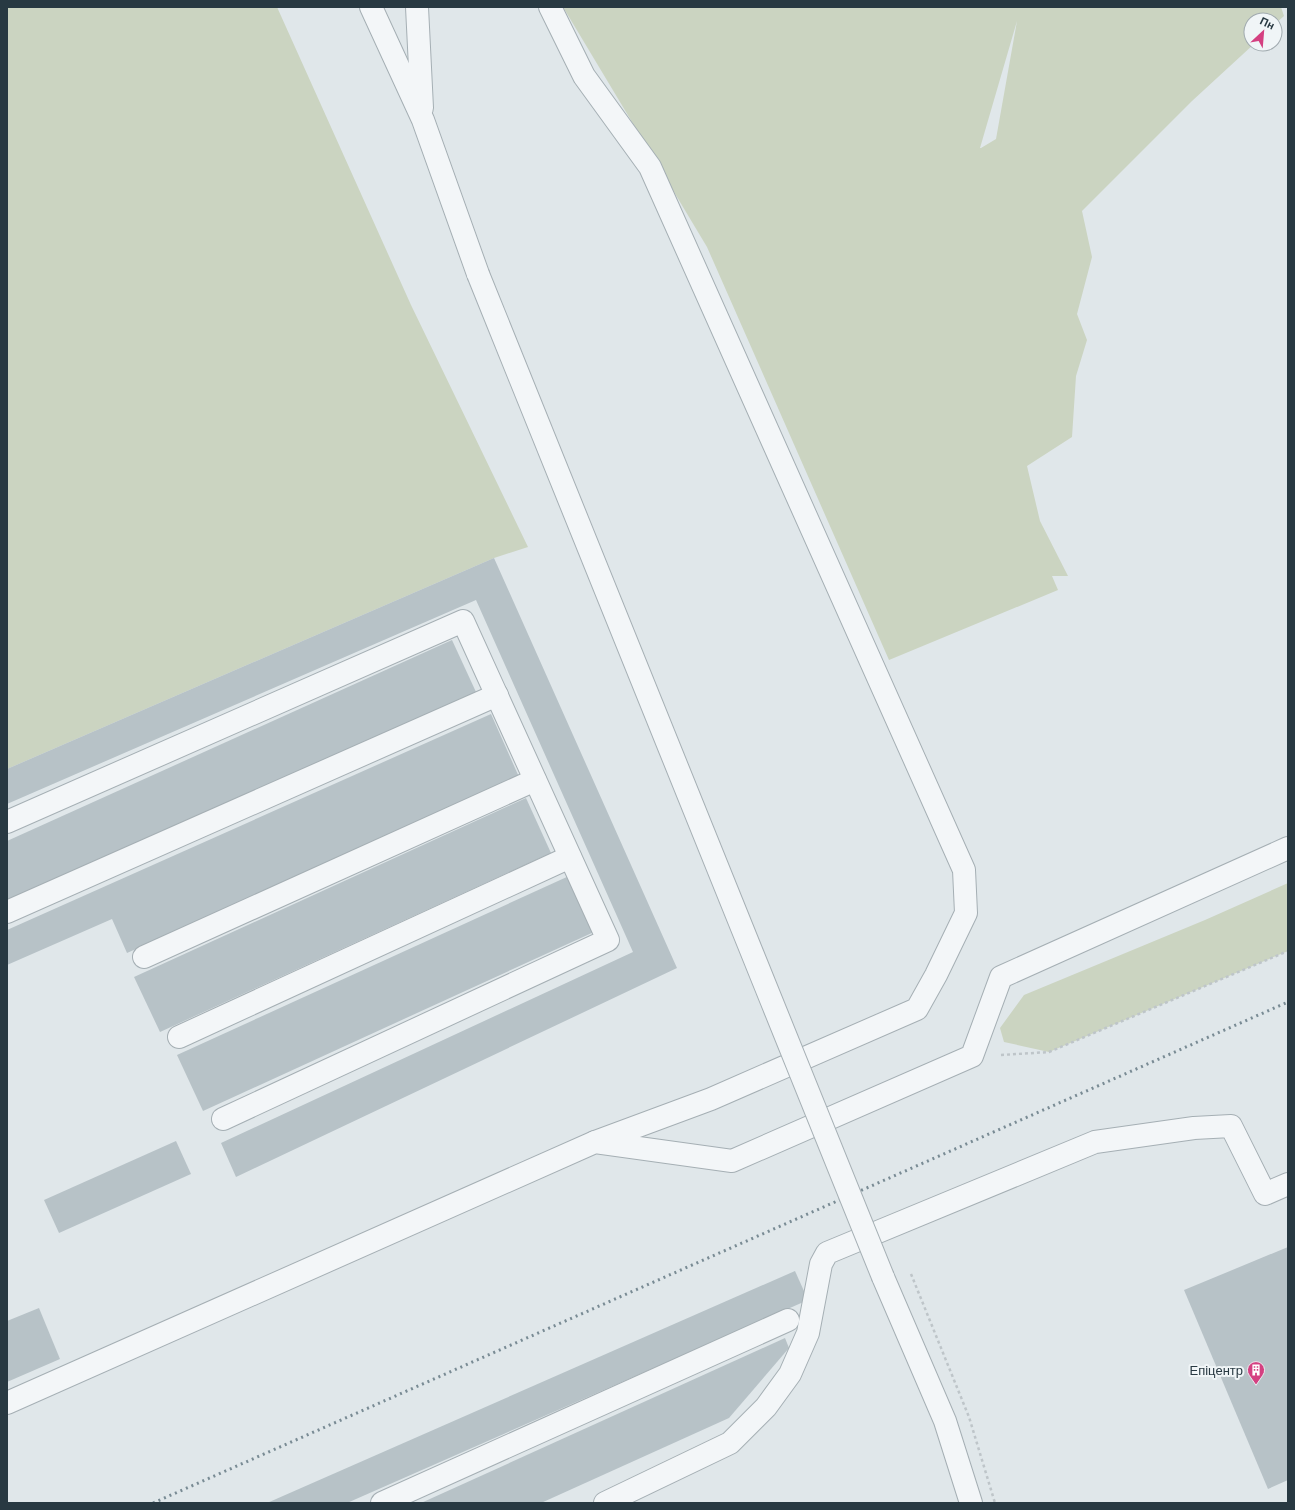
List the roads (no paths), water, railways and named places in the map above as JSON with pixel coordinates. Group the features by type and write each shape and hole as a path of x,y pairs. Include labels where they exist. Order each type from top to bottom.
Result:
{"street":[{"path":"371,7 423,120 478,274 882,1277 945,1421 971,1503"},
{"path":"417,7 423,120"},
{"path":"7,1403 595,1142 711,1099 917,1009 936,975 966,913 964,870 650,167 584,76 550,7"},
{"path":"7,822 463,621 608,940 223,1119"},
{"path":"7,912 497,695"},
{"path":"144,957 535,780"},
{"path":"595,1142 732,1161 972,1056 1001,977 1288,848"},
{"path":"179,1037 570,857"},
{"path":"605,1503 730,1443 766,1408 790,1374 808,1333 821,1264 827,1253 1096,1142 1194,1128 1231,1126 1265,1194 1288,1184"},
{"path":"382,1503 788,1320"}],"railway":[{"path":"153,1503 1288,1002"}],"place":[{"name":"Епіцентр","path":"1256,1385"}]}
